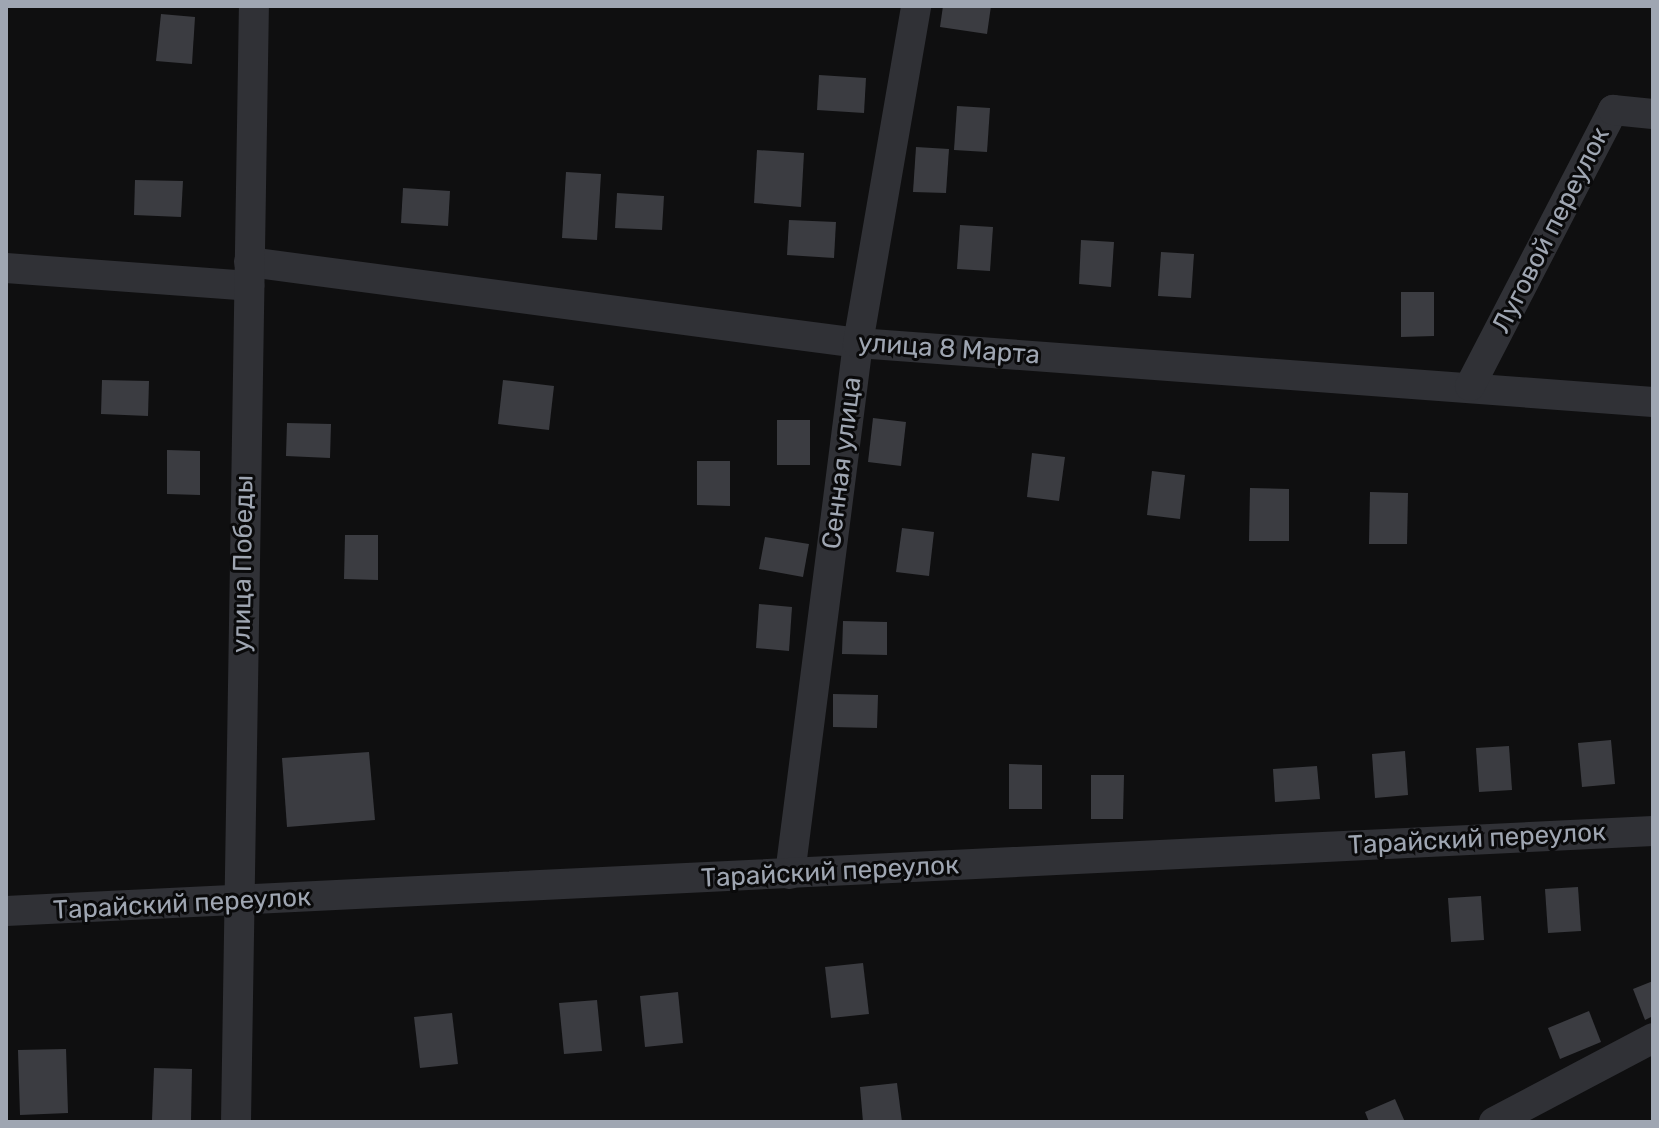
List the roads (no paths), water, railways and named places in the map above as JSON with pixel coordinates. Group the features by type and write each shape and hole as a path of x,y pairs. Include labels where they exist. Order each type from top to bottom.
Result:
{"street":[{"name":"улица Победы","path":"236,1122 235,902 254,6"},
{"name":"Сенная улица","path":"790,874 858,343 916,6"},
{"name":"Луговой переулок","path":"1470,386 1613,110 1653,114"},
{"name":"улица 8 Марта","path":"6,268 249,274 858,343 1470,386 1653,402"},
{"name":"Тарайский переулок","path":"6,911 1653,831"},
{"path":"1494,1122 1653,1038"}]}
